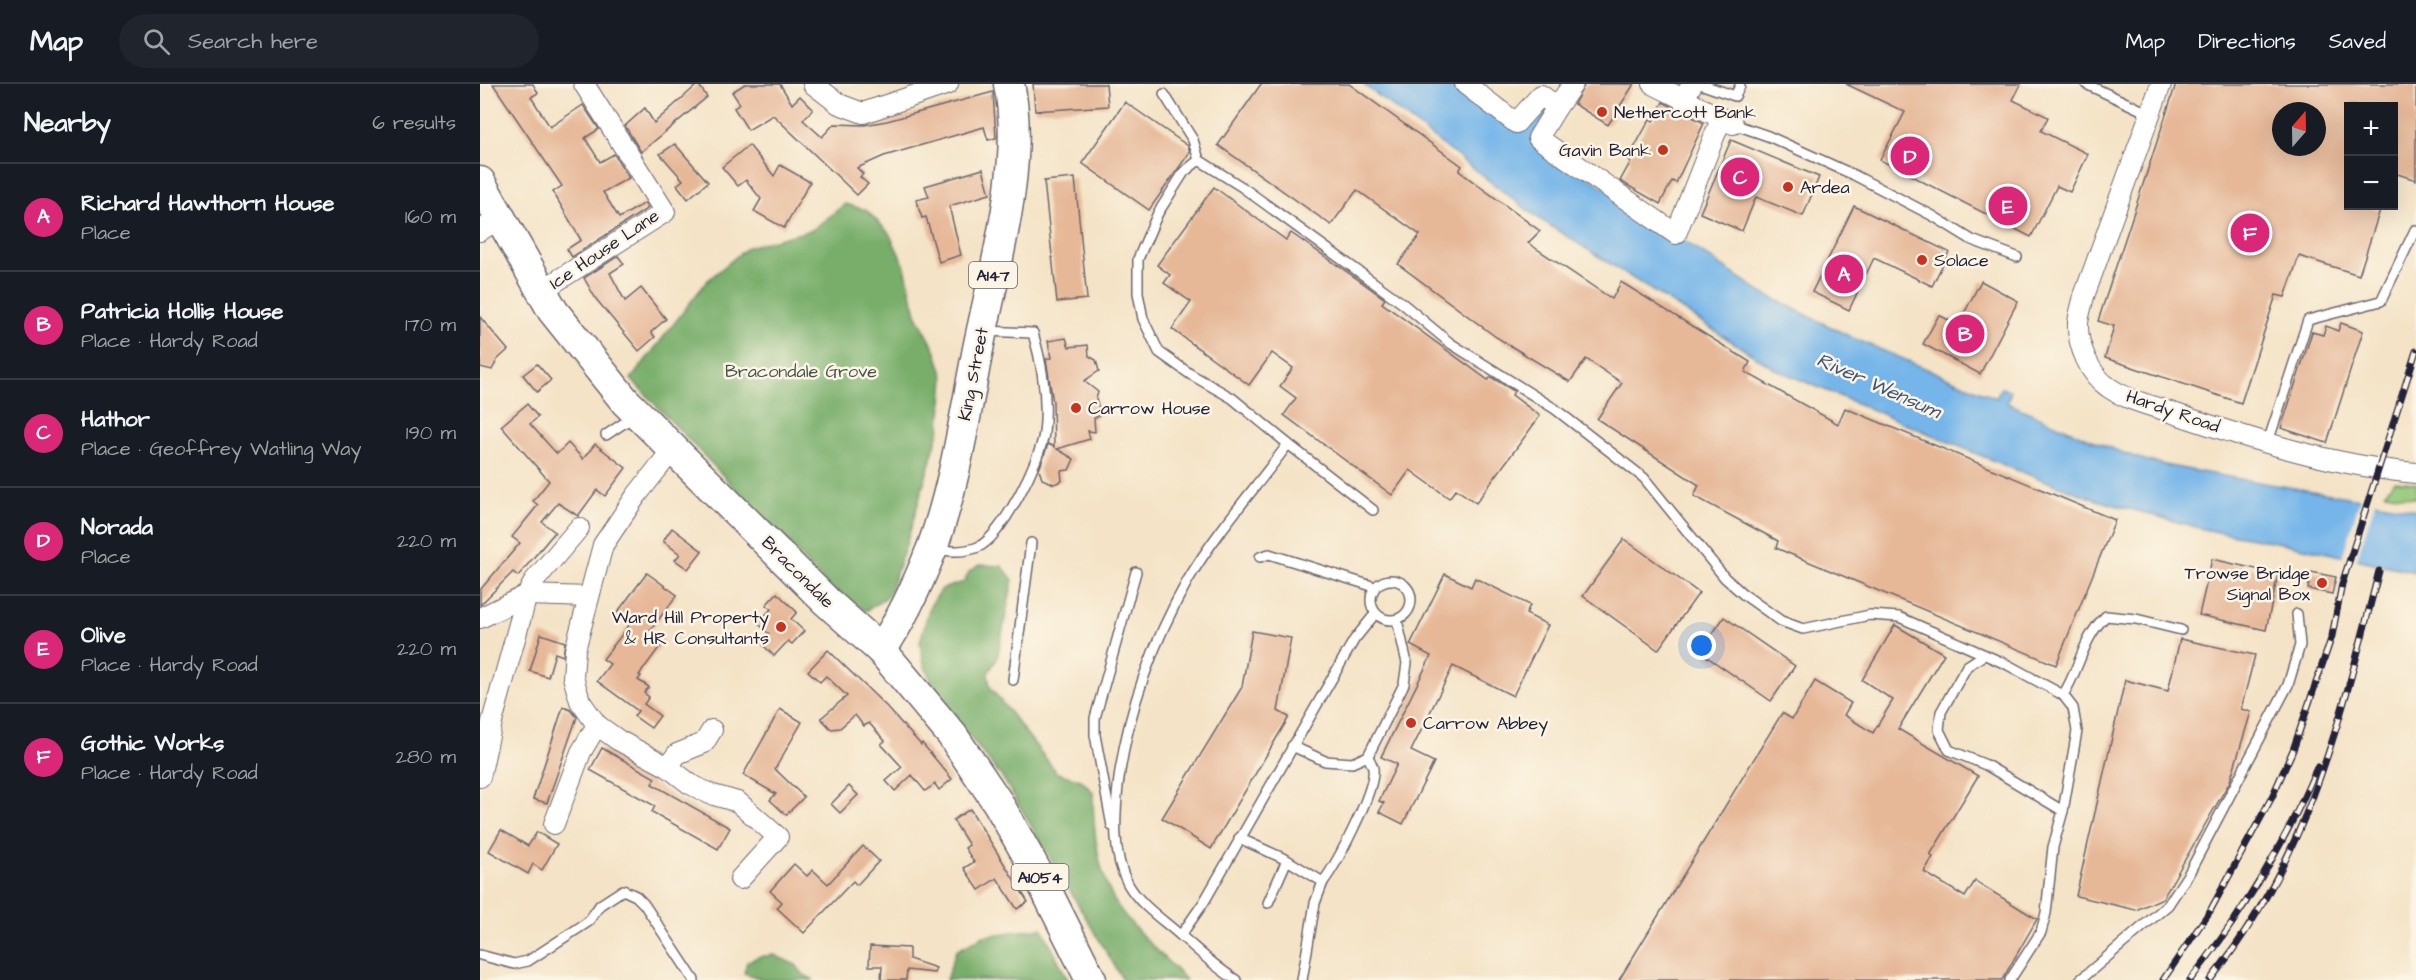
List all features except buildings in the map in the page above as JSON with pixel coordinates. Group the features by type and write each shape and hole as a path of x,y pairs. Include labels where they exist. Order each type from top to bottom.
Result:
{"main road":[{"name":"King Street","path":"881,650 899,622 932,548 955,464 975,328 1009,182 1014,138 1013,102 1009,84"},
{"name":"Bracondale","path":"480,182 489,224 541,291 578,345 673,449 826,601 881,650 952,735 982,778 1038,874 1091,980"}],"street":[{"name":"Ice House Lane","path":"541,291 665,212 584,84"},
{"path":"813,84 839,104 863,113 948,84"},
{"path":"1465,84 1516,123 1545,90 1557,107"},
{"path":"1573,84 1538,138 1676,234 1727,122 1688,92 1653,84"},
{"name":"Hardy Road","path":"2161,84 2084,296 2078,324 2082,350 2092,370 2107,387 2133,399 2268,442 2351,463 2416,473"},
{"path":"673,449 636,496 603,545 574,650 573,677 580,701 597,725 618,740 668,767 690,784 710,794 738,802 778,837 740,879"},
{"path":"480,777 527,595 535,580 579,528"},
{"path":"480,618 527,595 589,597"},
{"path":"554,824 581,752 597,725"},
{"path":"668,767 677,754 704,743 712,730"}],"lane":[{"path":"1700,84 1734,96 1740,86"},
{"path":"2086,84 2150,114"},
{"path":"1164,94 1192,140 1198,160 1242,187 1393,296 1450,343 1555,409 1644,478 1725,578 1781,621 1803,629 1870,615 1899,617 1984,655 2062,694 2073,708 2077,731 2063,811 2053,847 2046,913 2041,932 2010,980"},
{"path":"1727,122 1768,136 1854,175 1972,240 2017,256"},
{"path":"1198,160 1184,172 1158,213 1138,259 1138,294 1143,319 1159,352 1190,374 1232,398 1373,510"},
{"path":"2268,442 2308,320 2381,301 2415,230"},
{"path":"932,548 948,552 979,547 999,527 1025,485 1044,435 1045,402 1039,354 1033,333 975,328"},
{"path":"606,435 638,413"},
{"path":"1117,852 1116,811 1121,764 1132,711 1152,649 1189,579 1288,444"},
{"path":"1012,680 1031,543"},
{"path":"1260,557 1269,554 1375,587"},
{"path":"1136,572 1095,718 1095,735 1117,852 1128,884 1145,906 1181,935 1213,966 1236,980"},
{"path":"1383,581 1398,581 1410,593 1409,610 1397,620 1385,620 1375,614 1371,606 1371,596 1375,587 1383,581"},
{"path":"1181,935 1204,902 1354,640 1375,614"},
{"path":"2080,980 2153,921 2168,905 2189,873 2288,685 2300,645 2297,614"},
{"path":"2062,694 2070,684 2086,640 2096,625 2106,616 2127,618 2181,630"},
{"path":"1292,746 1325,761 1352,763 1368,756 1404,684 1407,663 1397,620"},
{"path":"1984,655 1967,666 1941,712 1939,729 1949,750 1986,765 2063,811"},
{"path":"1302,980 1315,903 1323,882 1335,865 1368,794 1374,770 1368,756"},
{"path":"1239,838 1287,860 1323,882"},
{"path":"1268,903 1287,860"},
{"path":"480,955 513,964 528,961 588,922 606,900 623,890 636,896 644,904 694,980"},
{"path":"1213,966 1220,980"}],"green space":[{"name":"Bracondale Grove","path":"845,204 866,210 889,233 905,267 916,314 935,349 944,377 940,428 906,545 888,596 866,611 828,586 631,379 707,281 748,247 812,230"},
{"path":"2394,481 2416,483 2416,498 2385,493"},
{"path":"979,565 1002,566 1013,580 997,659 988,673 990,687 1057,773 1081,780 1093,792 1097,848 1108,888 1120,909 1137,930 1186,980 1123,980 1004,780 940,699 924,665 920,642 930,606 942,589 964,582 969,572"},
{"path":"1042,928 1068,980 946,980 956,951 984,936"},
{"path":"774,955 796,965 804,975 814,980 764,980 744,973 747,962 758,957"}],"water":[{"name":"River Wensum","path":"1363,84 1459,84 1521,131 1542,106 1549,110 1532,139 1762,293 1853,338 1996,398 2001,388 2011,391 2007,403 2103,445 2160,464 2416,510 2416,572 2281,543 2207,530 2097,500 2011,468 1775,369 1535,216"}],"pier":[{"path":"2361,496 2376,499 2356,561 2342,558"}],"railway":[{"path":"2163,980 2210,911 2272,797 2293,750 2332,636 2342,584 2416,351"},
{"path":"2210,980 2244,934 2297,836 2335,733 2379,571"},
{"path":"2190,980 2209,956 2261,878 2291,823 2317,767"}],"place":[{"name":"Nethercott Bank","path":"1602,112"},
{"name":"Gavin Bank","path":"1663,150"},
{"name":"Norada","path":"1910,156"},
{"name":"Hathor","path":"1740,177"},
{"name":"Ardea","path":"1788,187"},
{"name":"Olive","path":"2008,206"},
{"name":"Gothic Works","path":"2250,233"},
{"name":"Solace","path":"1922,260"},
{"name":"Richard Hawthorn House","path":"1844,274"},
{"name":"Patricia Hollis House","path":"1965,334"},
{"name":"Carrow House","path":"1076,408"},
{"name":"Trowse Bridge Signal Box","path":"2322,583"},
{"name":"Ward Hill Property & HR Consultants","path":"781,627"},
{"name":"Carrow Abbey","path":"1411,723"}]}
